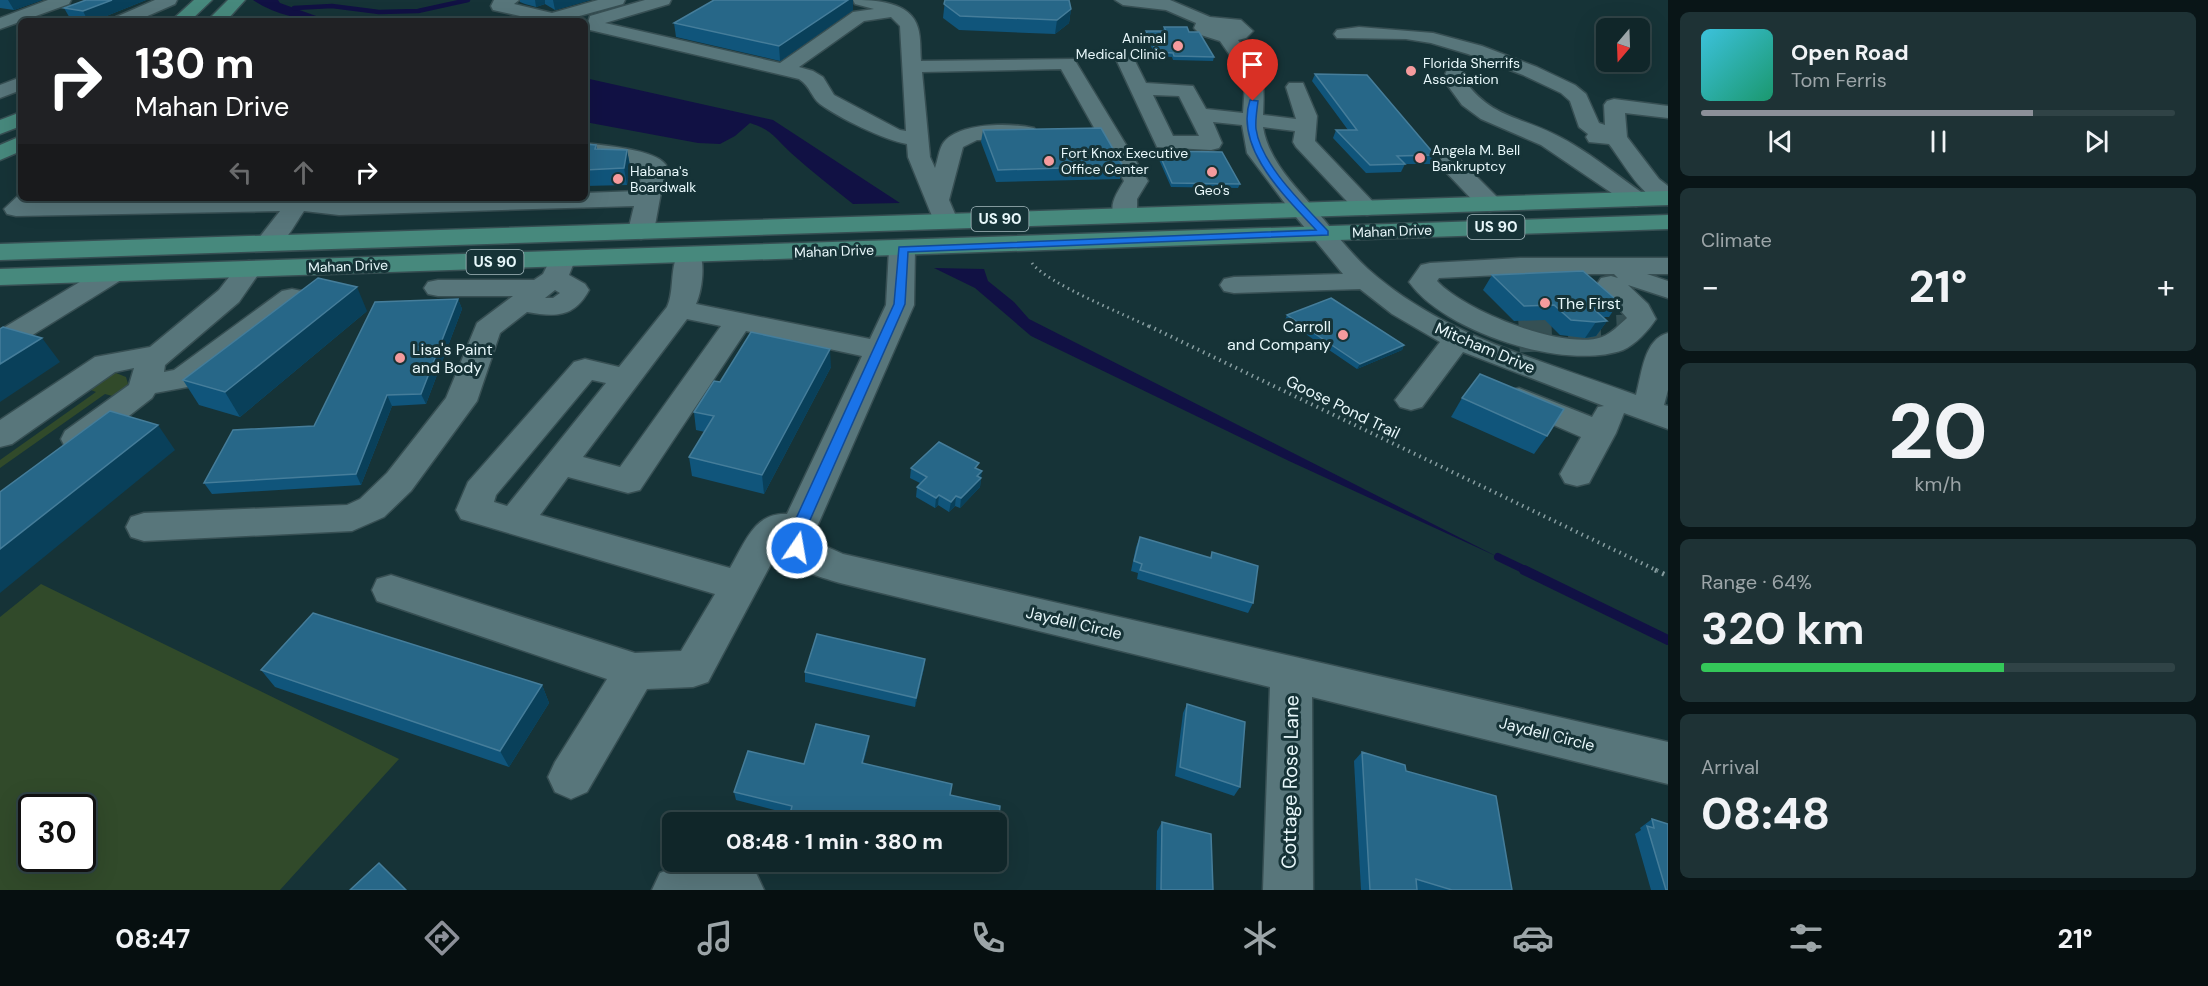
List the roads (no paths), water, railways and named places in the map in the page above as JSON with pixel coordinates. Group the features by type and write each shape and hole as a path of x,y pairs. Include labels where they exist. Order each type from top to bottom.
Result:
{"main road":[{"path":"183,18 204,0"},
{"path":"219,18 237,0"},
{"path":"0,128 18,119"},
{"path":"0,153 18,144"},
{"name":"Mahan Drive","path":"0,252 641,231 941,210 1125,215 1668,198"},
{"path":"902,249 941,210 983,246"},
{"name":"Mahan Drive","path":"0,277 475,262 545,282 689,256 1668,222"},
{"path":"249,269 268,243"}],"street":[{"path":"129,18 169,0"},
{"path":"511,0 500,3 499,6 552,18 618,0"},
{"path":"525,12 573,0"},
{"path":"663,0 596,20 596,26 806,75 816,81 826,99 894,135 917,139"},
{"name":"Mitcham Drive","path":"1129,0 1170,5 1208,22 1203,25 1206,31 1226,36 1253,74 1255,84 1253,140 1258,153 1304,210 1367,281 1390,300 1458,340 1658,414"},
{"path":"867,1 898,9 909,26 919,157 941,210"},
{"path":"49,18 70,4"},
{"path":"25,18 70,4"},
{"path":"784,69 859,16 898,9"},
{"path":"0,26 18,20"},
{"path":"0,26 18,29"},
{"path":"1343,34 1381,33 1433,39 1475,50 1530,71 1568,89 1579,98 1590,127 1616,138 1651,184 1668,198"},
{"path":"910,42 940,47 1009,49 1057,63 1107,131 1136,181 1125,199 1125,215"},
{"path":"1125,59 1165,142 1211,143 1186,90 1140,89"},
{"path":"912,67 1057,63"},
{"path":"0,72 18,64"},
{"path":"1455,72 1453,79 1469,101 1506,124 1549,140 1636,199"},
{"path":"0,92 18,84"},
{"path":"1296,87 1307,116 1304,142 1367,208"},
{"path":"0,102 18,104"},
{"path":"1616,138 1614,105 1668,112"},
{"path":"1199,114 1306,126"},
{"path":"1085,131 1107,131"},
{"path":"941,210 953,145 957,140 974,134 1051,132"},
{"path":"1541,137 1616,138"},
{"path":"588,150 637,158 655,165 641,231"},
{"path":"1450,163 1490,204"},
{"path":"588,200 648,198"},
{"path":"25,201 16,209 194,201 298,201 339,208 555,201"},
{"path":"268,243 298,201"},
{"path":"391,590 635,671 693,669 768,535 777,527 799,528 900,304 902,249"},
{"path":"515,522 680,309 686,296 689,256"},
{"path":"475,262 451,288 545,282"},
{"path":"1641,321 1616,342 1598,348 1567,347 1543,343 1484,323 1444,303 1423,282 1430,271 1520,266 1616,275 1668,290"},
{"path":"1616,275 1668,266"},
{"path":"146,384 150,362 229,296 249,269"},
{"path":"0,343 112,274"},
{"path":"1616,275 1638,310 1641,321"},
{"path":"1234,285 1367,281"},
{"path":"144,527 352,518 372,508 399,482 461,401 487,329 545,282"},
{"path":"1390,300 1436,296"},
{"path":"54,455 127,402 146,384 182,379 292,297"},
{"path":"680,309 879,350"},
{"path":"560,464 628,481 739,321"},
{"path":"1641,321 1668,333"},
{"path":"1411,400 1458,340"},
{"path":"1658,414 1664,347 1668,342"},
{"path":"0,436 106,364 157,355"},
{"path":"626,378 585,369 480,490 474,510 740,586"},
{"path":"1508,394 1600,433"},
{"path":"1578,474 1617,399"},
{"name":"Jaydell Circle","path":"799,528 795,536 797,548 810,558 840,568 1668,763"},
{"path":"571,777 635,671"},
{"name":"Cottage Rose Lane","path":"1288,890 1291,673"},
{"path":"677,890 688,887 739,890"}],"waterway":[{"path":"294,8 332,6 379,12 418,11 468,0"},
{"path":"1498,557 1527,571"},
{"path":"1524,570 1668,640"}],"tunnel":[{"path":"1519,336 1626,331"}],"place":[{"name":"Animal Medical Clinic","path":"1178,46"},
{"name":"Florida Sherrifs Association","path":"1411,71"},
{"name":"Angela M. Bell Bankruptcy","path":"1420,158"},
{"name":"Fort Knox Executive Office Center","path":"1049,161"},
{"name":"Geo's","path":"1212,172"},
{"name":"Habana's Boardwalk","path":"618,179"},
{"name":"The First","path":"1545,303"},
{"name":"Carroll and Company","path":"1343,335"},
{"name":"Lisa's Paint and Body","path":"400,358"}]}
